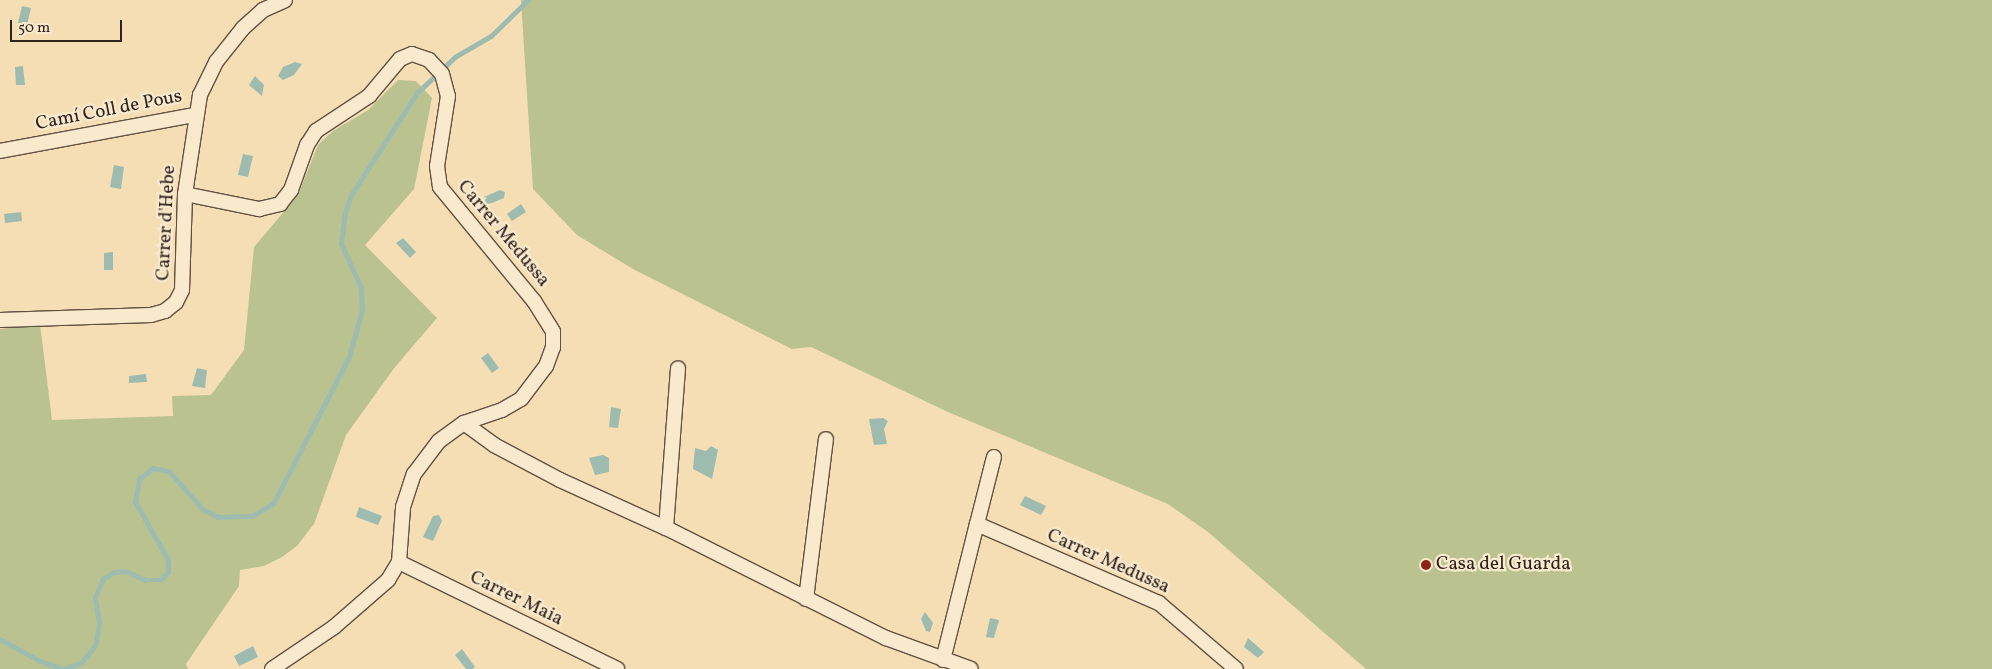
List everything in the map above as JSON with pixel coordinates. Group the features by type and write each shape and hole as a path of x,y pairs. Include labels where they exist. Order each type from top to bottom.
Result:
{"street":[{"name":"Camí Coll de Pous","path":"0,151 195,115 206,82 222,53 265,2 285,0"},
{"name":"Carrer Medussa","path":"185,194 259,208 280,204 291,190 310,138 321,127 369,96 400,59 418,54 435,64 444,79 448,96 437,166 440,187 534,301 554,332 553,347 546,366 521,399 502,410 464,423"},
{"name":"Carrer d'Hebe","path":"0,320 150,315 171,308 182,290 185,194 195,115"},
{"path":"666,528 678,368"},
{"path":"277,668 364,603 388,580 399,562 403,507 414,474 439,441 464,423 494,445 560,480 666,528 886,638 971,669"},
{"path":"806,599 826,439"},
{"path":"943,660 994,457"},
{"name":"Carrer Medussa","path":"977,524 1159,603 1236,669"},
{"name":"Carrer Maia","path":"399,562 617,669"}],"green space":[{"path":"521,0 1992,0 1992,669 1366,669 1208,532 1168,504 948,412 811,347 792,349 633,269 577,235 533,189"},
{"path":"398,80 416,81 432,98 414,189 365,245 437,318 395,367 346,435 314,524 297,546 282,557 264,566 240,570 239,586 186,664 188,669 0,669 0,329 40,324 52,420 173,416 172,396 211,395 244,350 254,247 298,195 318,145 333,131 368,110"}],"shaded area":[{"path":"22,6 31,8 27,25 18,23"},
{"path":"295,62 302,64 294,75 283,80 278,76 283,67"},
{"path":"23,66 25,85 16,85 15,67"},
{"path":"255,76 264,85 262,96 249,85"},
{"path":"243,154 253,156 248,177 238,175"},
{"path":"114,165 124,167 121,189 110,187"},
{"path":"500,190 505,192 504,198 487,205 484,197"},
{"path":"521,204 526,212 512,221 507,214"},
{"path":"21,212 22,221 5,223 4,214"},
{"path":"403,238 416,252 410,258 396,243"},
{"path":"113,252 113,270 104,270 104,253"},
{"path":"488,353 499,368 492,373 481,358"},
{"path":"197,368 207,370 205,388 192,386"},
{"path":"146,374 147,382 129,383 129,376"},
{"path":"611,407 621,409 618,428 609,427"},
{"path":"883,418 888,421 884,429 887,444 874,445 869,419"},
{"path":"711,446 718,450 712,479 693,469 695,448 706,451"},
{"path":"603,455 609,458 609,472 595,475 589,458"},
{"path":"1025,496 1046,506 1041,515 1020,505"},
{"path":"359,507 382,516 378,525 356,517"},
{"path":"439,515 442,521 433,541 423,537 433,516"},
{"path":"925,612 933,623 930,632 926,631 921,619"},
{"path":"990,618 999,620 994,638 986,637"},
{"path":"1248,638 1264,652 1258,658 1244,647"},
{"path":"253,646 258,657 239,666 234,656"},
{"path":"462,649 475,667 473,669 466,669 455,655"}],"waterway":[{"path":"0,639 40,661 63,669 81,663 95,646 99,623 95,597 103,579 114,572 126,571 145,580 160,580 168,572 168,560 135,502 139,479 153,468 169,471 203,509 218,517 252,516 273,504 349,357 362,310 361,288 341,244 345,213 351,195 417,93 455,57 491,36 528,0"}],"place":[{"name":"Casa del Guarda","path":"1426,565"}]}
